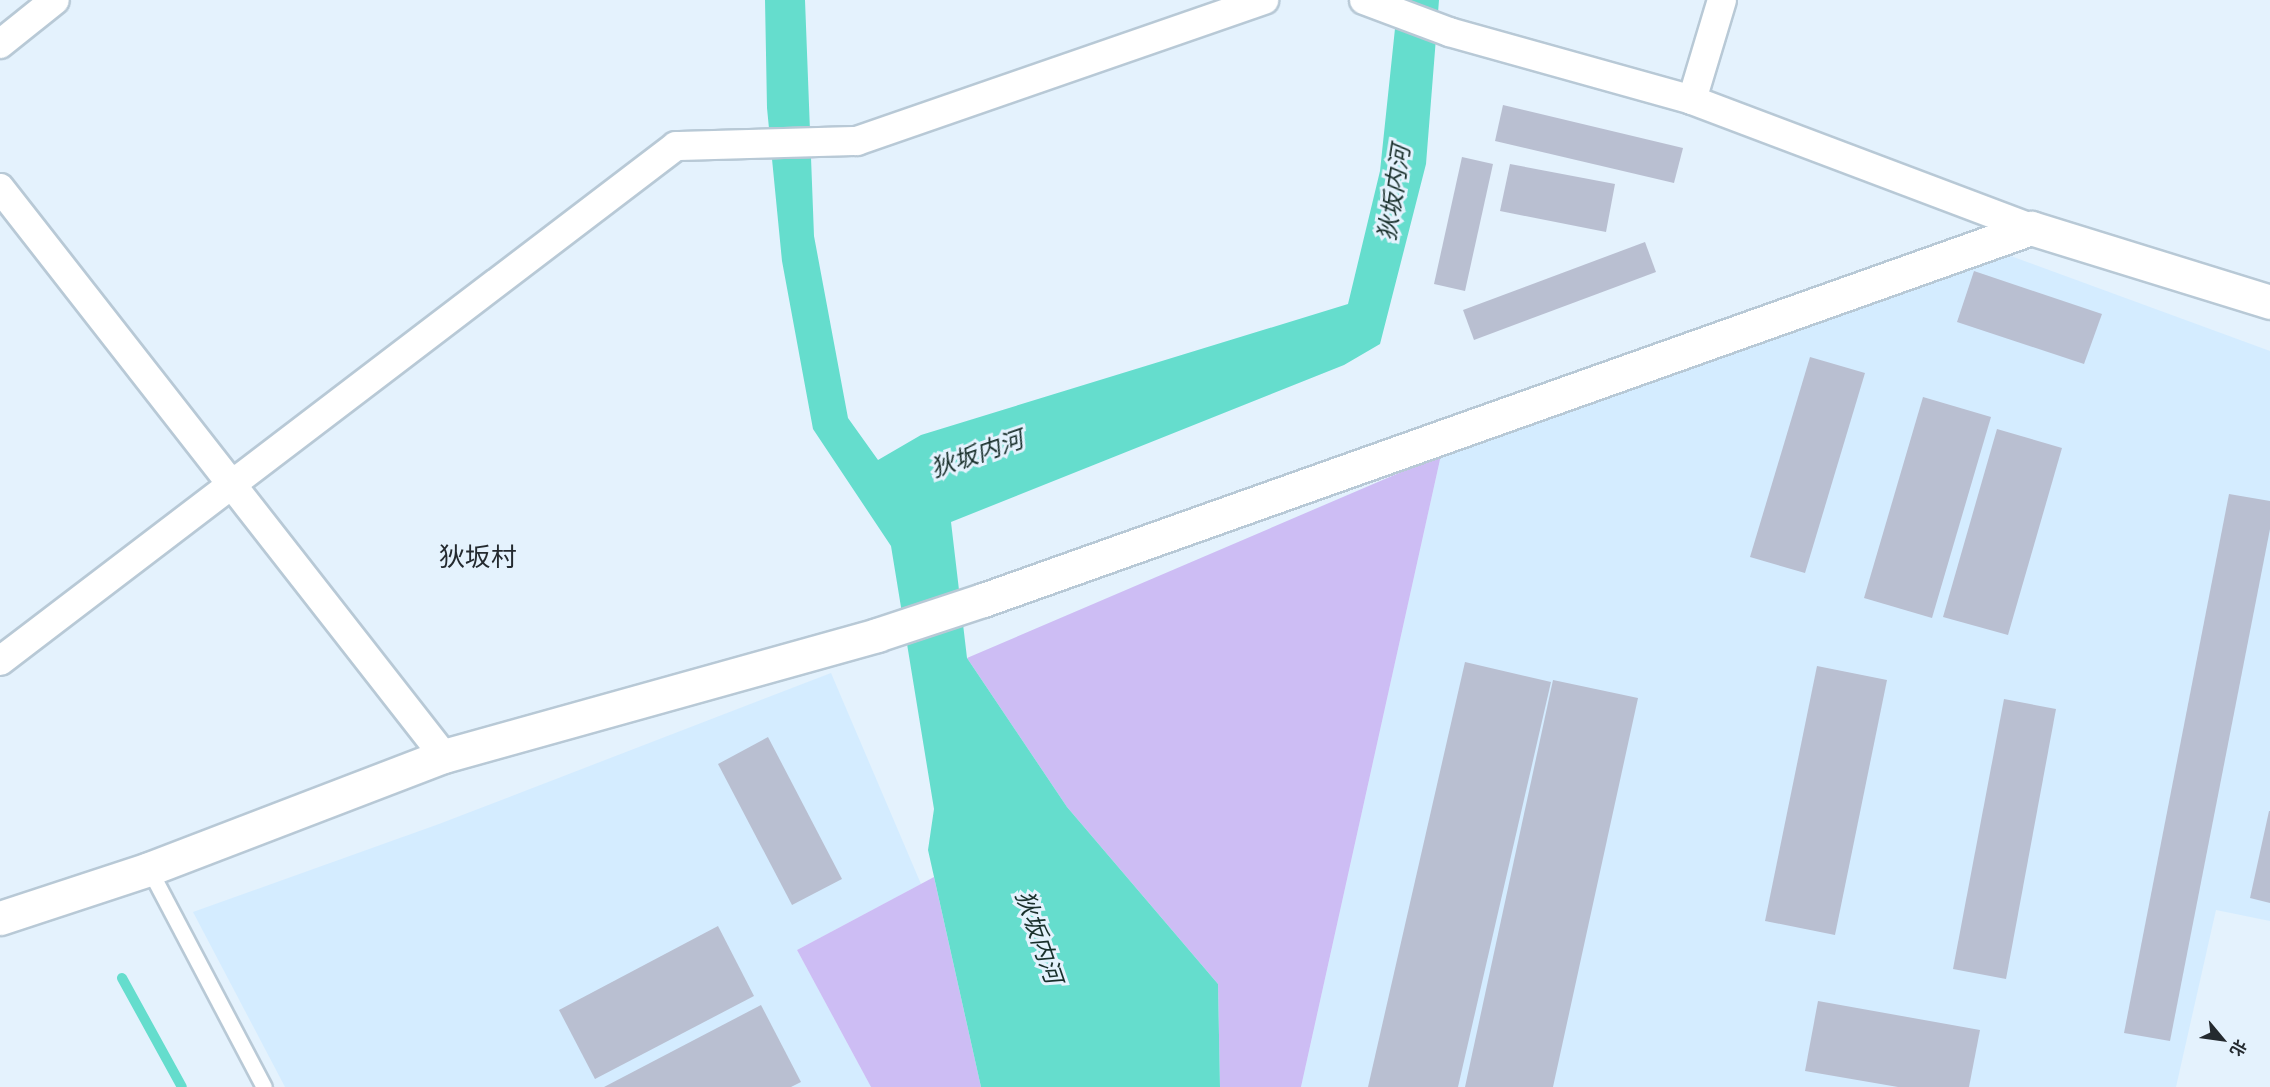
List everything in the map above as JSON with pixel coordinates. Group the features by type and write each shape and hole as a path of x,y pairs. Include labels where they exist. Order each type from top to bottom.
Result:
{"street":[{"path":"0,44 54,0"},
{"path":"0,661 676,146 857,141 1264,0"},
{"path":"1364,0 1449,32 1692,100 2031,228 2270,302"},
{"path":"1692,100 1722,0"},
{"path":"0,188 233,483 444,756"},
{"path":"0,918 149,868 444,756 877,635 983,600 2031,228"}],"lane":[{"path":"149,868 264,1087"}],"shaded area":[{"path":"2008,255 2270,351 2270,921 2216,910 2176,1087 1301,1087 1441,455 1947,262"},
{"path":"1441,455 1301,1087 1220,1087 1218,984 1067,807 967,658"},
{"path":"831,673 921,884 797,950 871,1087 285,1087 193,912 439,824"},
{"path":"934,877 981,1087 871,1087 797,950"}],"water":[{"name":"狄坂内河","path":"765,0 805,0 814,236 848,418 878,460 921,435 1348,304 1380,171 1398,0 1439,0 1426,164 1380,344 1344,365 951,522 967,658 1067,807 1218,984 1220,1087 981,1087 928,850 934,809 891,546 813,429 782,261 767,108"}],"building":[{"path":"1503,105 1683,148 1674,183 1495,141"},
{"path":"1462,157 1493,164 1465,291 1434,284"},
{"path":"1510,164 1615,184 1606,232 1500,211"},
{"path":"1645,242 1656,272 1474,340 1463,310"},
{"path":"1974,271 2102,314 2084,364 1957,322"},
{"path":"1810,357 1865,373 1805,573 1750,557"},
{"path":"1923,397 1991,417 1932,618 1864,598"},
{"path":"1997,429 2062,448 2008,635 1943,617"},
{"path":"2229,494 2270,501 2270,529 2170,1041 2124,1033"},
{"path":"1465,662 1551,682 1458,1087 1368,1087"},
{"path":"1817,666 1887,680 1835,935 1765,921"},
{"path":"1553,680 1638,698 1553,1087 1465,1087"},
{"path":"2004,699 2056,709 2006,979 1953,969"},
{"path":"768,737 842,879 792,905 718,764"},
{"path":"2270,811 2270,903 2250,898"},
{"path":"718,926 754,996 595,1079 559,1010"},
{"path":"1818,1001 1980,1030 1969,1087 1898,1087 1805,1071"},
{"path":"761,1005 801,1082 791,1087 604,1087"}],"waterway":[{"path":"122,978 182,1087"}],"district":[{"name":"狄坂村","path":"478,558"}]}
